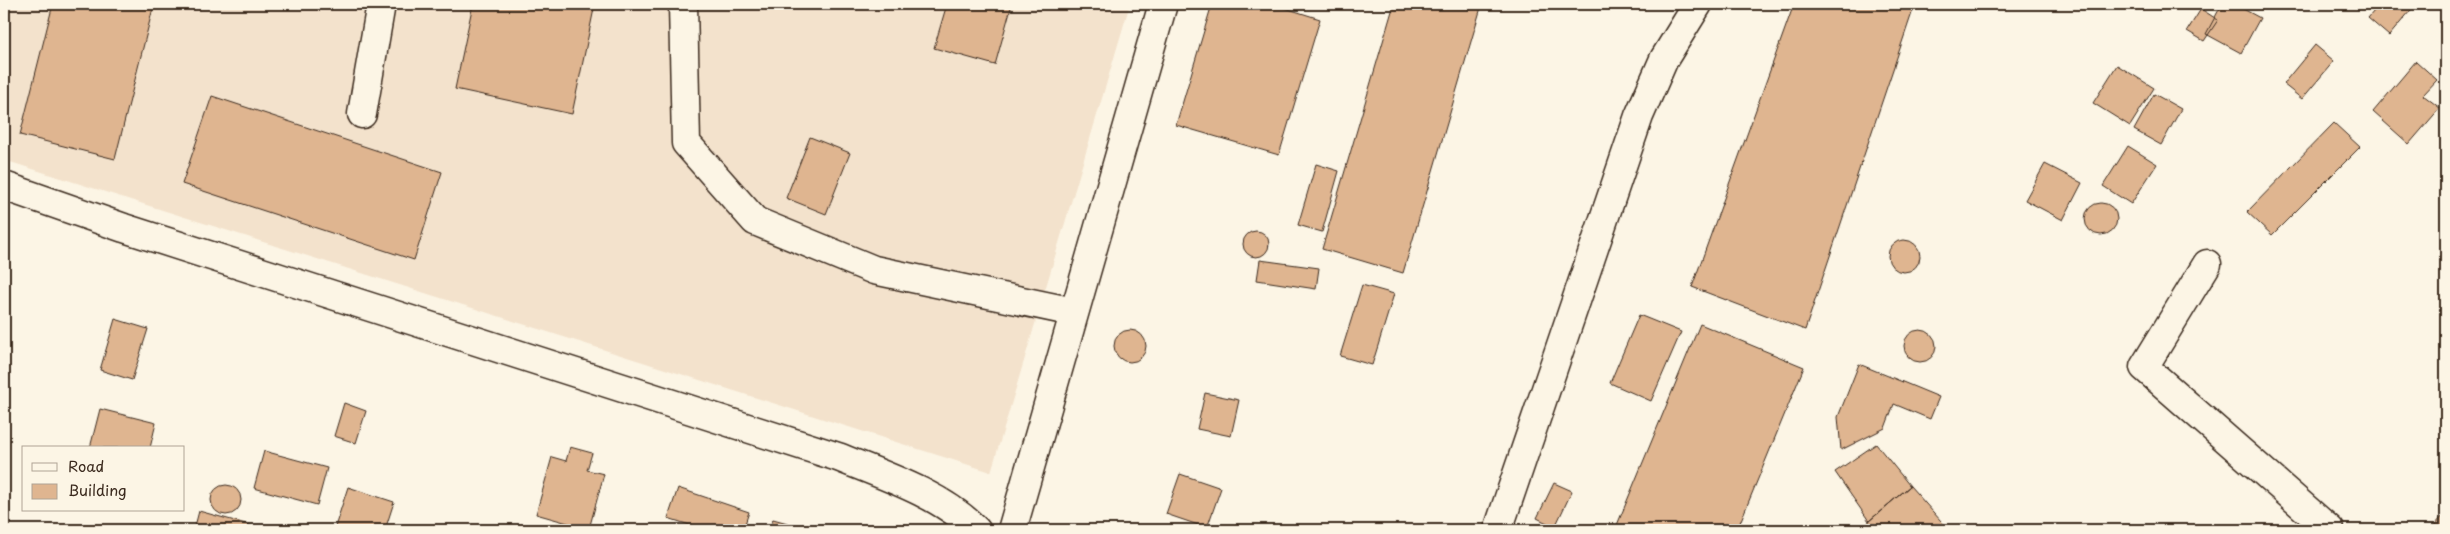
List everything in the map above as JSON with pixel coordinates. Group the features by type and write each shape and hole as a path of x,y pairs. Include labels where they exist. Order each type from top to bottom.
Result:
{"street":[{"path":"362,114 381,4"},
{"path":"683,4 686,143 755,221 874,270 1074,312"},
{"path":"1012,530 1163,4"},
{"path":"1498,530 1639,116 1664,59 1698,4"},
{"path":"4,186 124,228 838,457 884,475 951,509 976,530"},
{"path":"2207,264 2144,367 2330,530"}],"shaded area":[{"path":"4,4 1130,4 991,472 4,160"}],"building":[{"path":"53,4 154,4 115,159 20,135"},
{"path":"473,4 595,4 572,114 455,89"},
{"path":"947,4 1012,4 995,65 934,48"},
{"path":"1212,4 1283,4 1282,7 1320,19 1279,155 1176,125"},
{"path":"1394,4 1482,4 1403,273 1322,249"},
{"path":"1794,4 1915,4 1805,330 1692,287"},
{"path":"2222,4 2234,4 2260,18 2241,53 2206,34"},
{"path":"2380,4 2416,4 2389,36 2368,18"},
{"path":"2201,9 2218,20 2204,41 2187,31"},
{"path":"2315,45 2334,61 2302,99 2283,84"},
{"path":"2416,61 2437,80 2423,95 2440,108 2409,144 2373,112"},
{"path":"2117,65 2154,88 2130,126 2093,103"},
{"path":"2154,94 2181,109 2161,145 2134,130"},
{"path":"212,96 442,172 414,260 182,184"},
{"path":"2334,123 2360,147 2272,235 2247,212"},
{"path":"810,137 850,153 826,214 786,198"},
{"path":"2128,146 2157,164 2131,204 2103,186"},
{"path":"1316,164 1339,171 1322,232 1298,225"},
{"path":"2045,164 2082,183 2063,220 2025,200"},
{"path":"2101,203 2107,204 2112,208 2116,213 2116,225 2112,230 2107,234 2101,235 2095,234 2090,230 2086,225 2085,219 2086,213 2090,208 2095,204"},
{"path":"1256,231 1265,235 1269,244 1265,253 1256,257 1247,253 1243,244 1247,235"},
{"path":"1904,240 1910,241 1915,245 1919,250 1919,262 1915,267 1910,271 1904,272 1898,271 1893,267 1889,262 1888,256 1889,250 1893,245 1898,241"},
{"path":"1260,260 1319,268 1316,289 1257,280"},
{"path":"1362,285 1394,294 1372,365 1340,356"},
{"path":"1639,315 1681,332 1651,401 1610,383"},
{"path":"115,319 148,329 132,380 100,370"},
{"path":"1700,324 1804,367 1737,530 1615,530"},
{"path":"1130,330 1141,335 1146,346 1141,357 1130,362 1119,357 1114,346 1119,335"},
{"path":"1920,330 1926,331 1931,335 1935,340 1935,352 1931,357 1926,361 1920,362 1914,361 1909,357 1905,352 1904,346 1905,340 1909,335 1914,331"},
{"path":"1859,364 1939,397 1930,419 1894,404 1885,428 1841,450 1838,417"},
{"path":"1205,393 1239,400 1231,436 1197,429"},
{"path":"344,403 366,411 356,443 334,436"},
{"path":"100,409 156,423 150,446 91,446"},
{"path":"1876,444 1910,486 1869,521 1835,472"},
{"path":"570,447 592,453 587,470 604,474 589,529 536,514 552,457 566,461"},
{"path":"264,451 327,468 317,505 254,488"},
{"path":"1180,474 1221,488 1207,528 1166,514"},
{"path":"1554,483 1572,491 1555,527 1537,518"},
{"path":"226,485 237,489 241,500 237,511 226,515 215,511 211,500 215,489"},
{"path":"1910,486 1949,530 1868,530 1869,521"},
{"path":"348,487 394,502 385,530 334,530"},
{"path":"678,488 749,512 743,530 705,530 668,518"},
{"path":"199,511 253,526 252,530 194,530"},
{"path":"2446,513 2446,530 2430,530"},
{"path":"773,519 813,530 770,530"}]}
